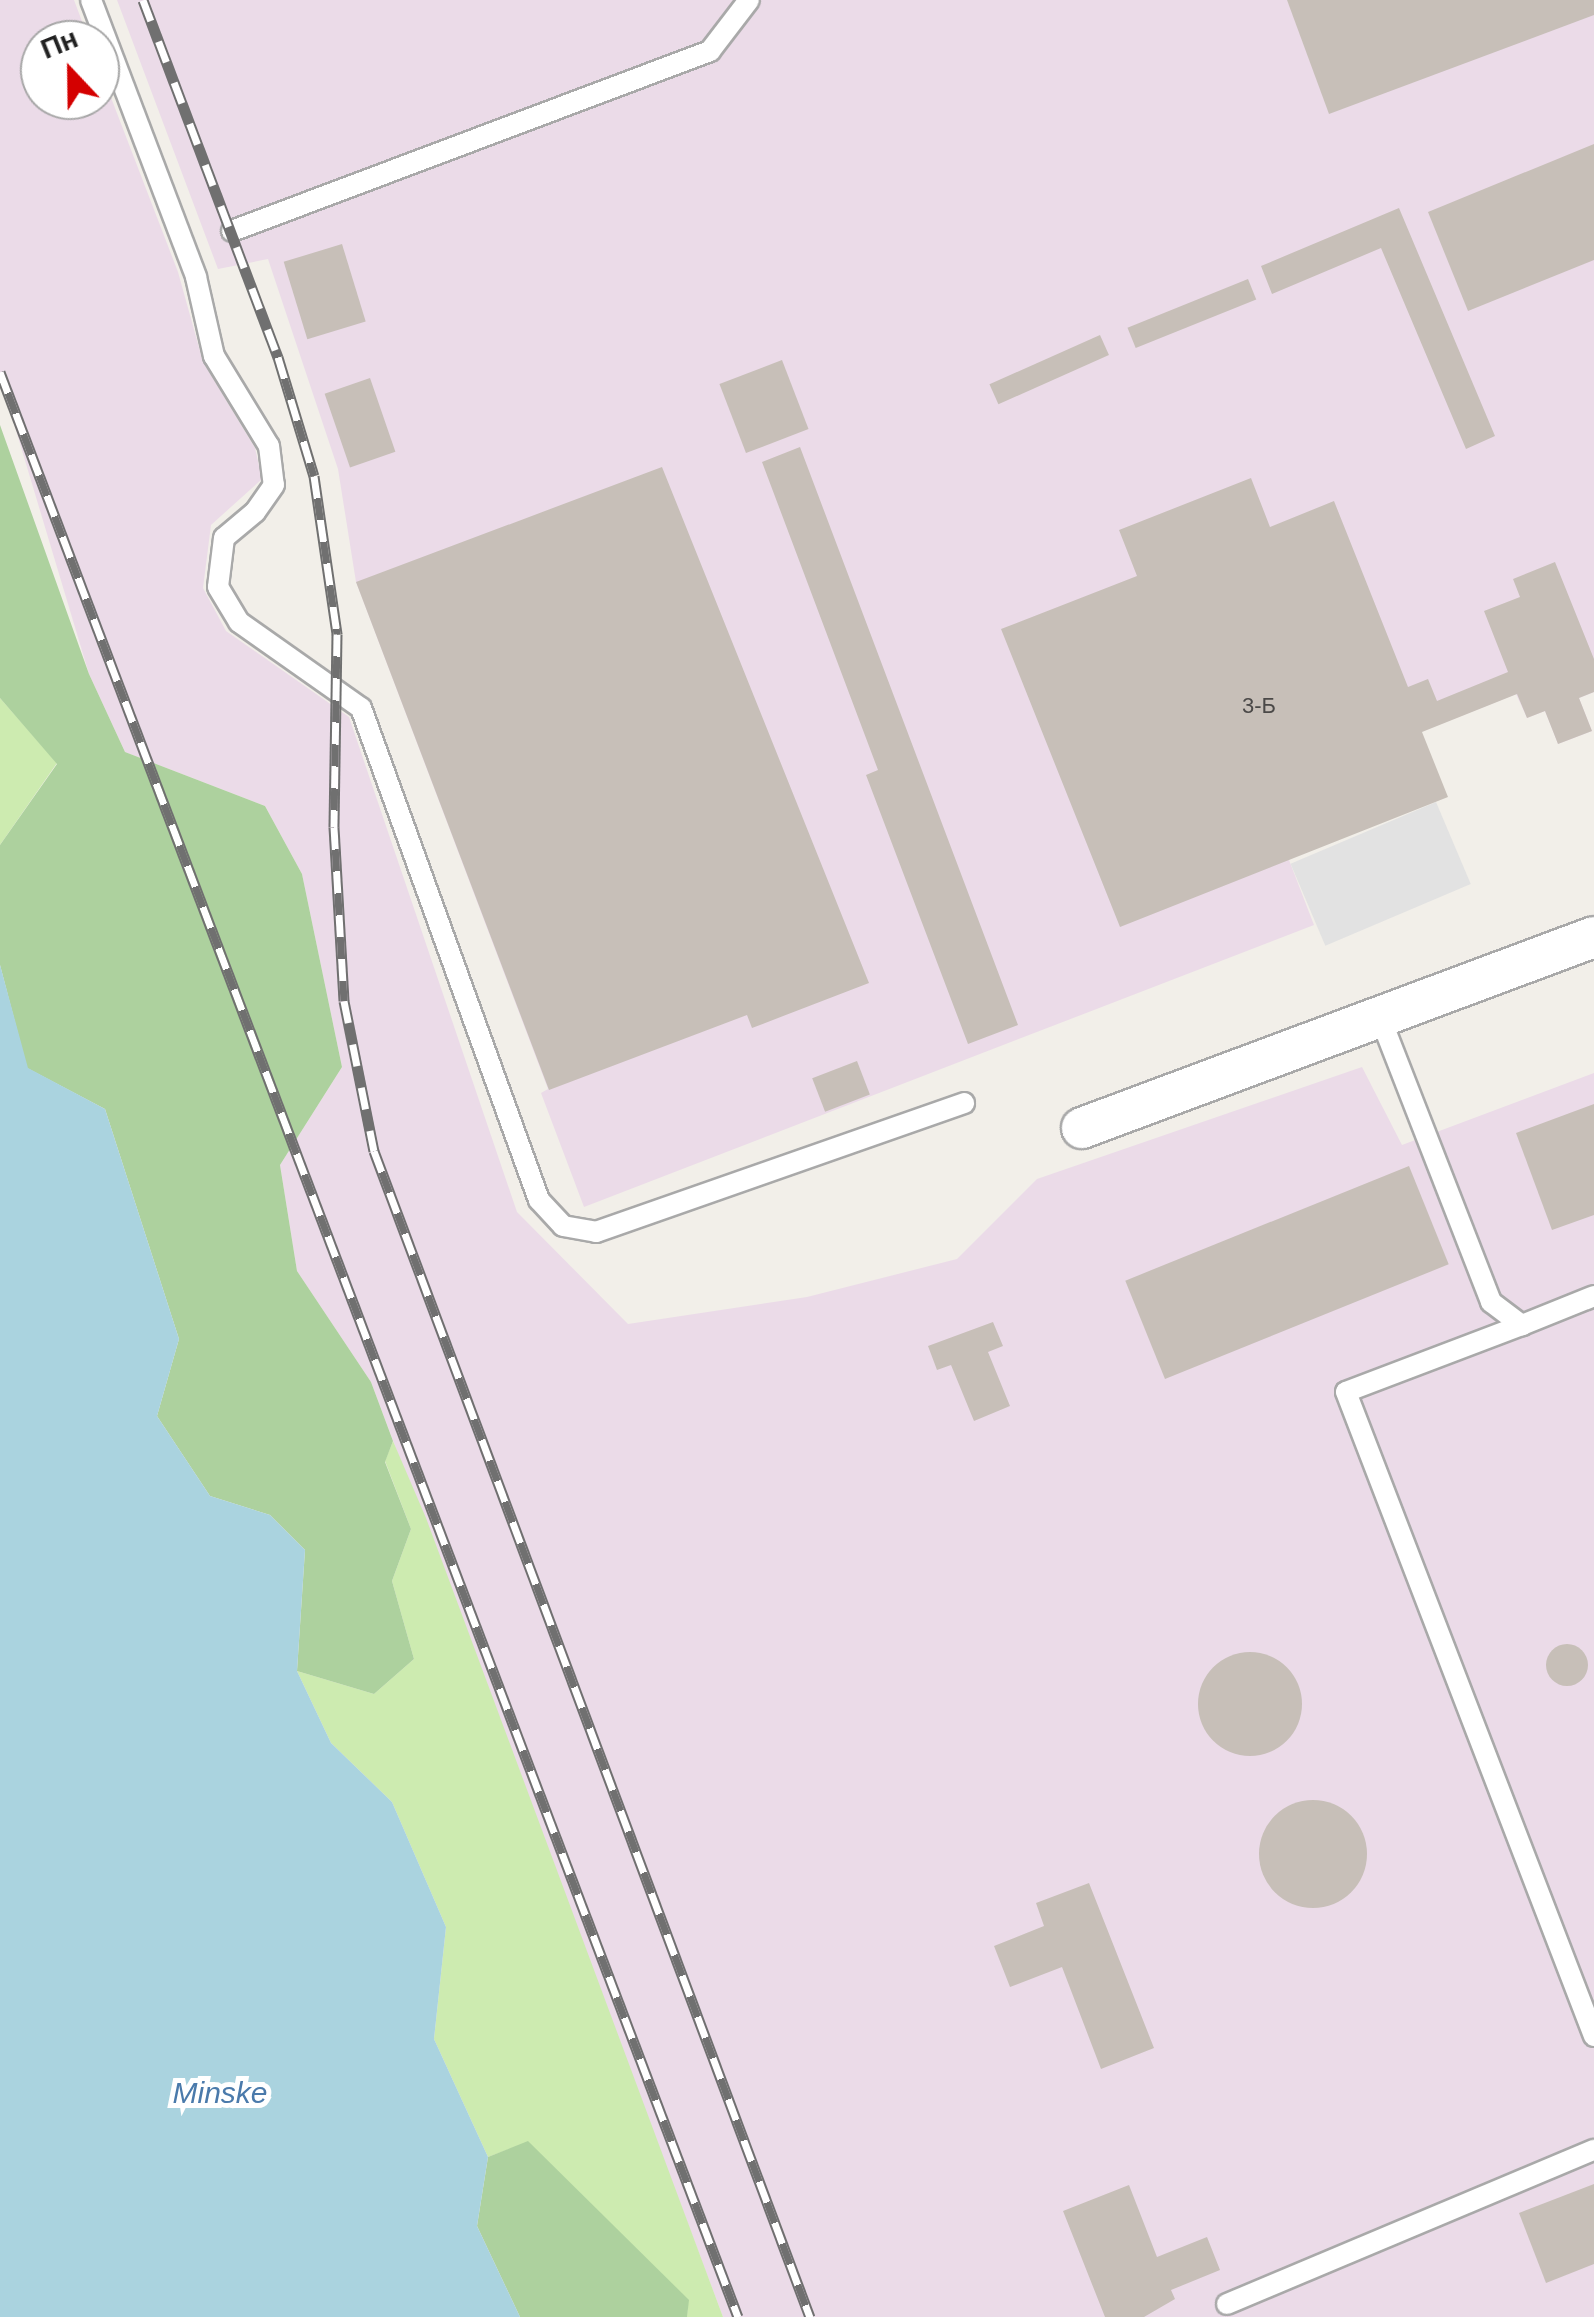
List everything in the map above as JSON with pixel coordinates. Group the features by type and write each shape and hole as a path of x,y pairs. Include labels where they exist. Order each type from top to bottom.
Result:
{"street":[{"path":"1082,1128 1594,937"}],"lane":[{"path":"91,0 196,277 214,356 269,446 274,485 255,512 224,538 218,587 239,622 360,708 539,1200 563,1226 596,1232 964,1103"},
{"path":"232,231 710,50 749,0"},
{"path":"1380,1016 1491,1302 1522,1325"},
{"path":"1594,1296 1346,1392 1594,2036"},
{"path":"1227,2304 1594,2150"}],"shaded area":[{"path":"0,0 74,0 82,20 20,20 20,120 120,120 178,272 203,362 255,448 262,479 211,525 203,588 226,631 349,717 517,1212 628,1324 807,1297 957,1259 1037,1179 1362,1067 1402,1145 1594,1073 1594,2317 723,2317 371,1382 297,1271 280,1165 342,1067 302,874 265,806 125,752 89,674 0,377"},
{"path":"117,0 1594,0 1594,692 1579,698 1592,731 1558,744 1545,711 1527,718 1516,694 1422,731 1289,860 1314,925 584,1207 541,1093 548,1089 356,582 338,469 268,259 218,269"},
{"path":"1436,802 1471,884 1325,946 1291,864"}],"green space":[{"path":"0,425 89,674 125,752 265,806 302,874 342,1067 280,1165 297,1271 371,1382 393,1441 385,1462 411,1529 392,1581 414,1659 374,1694 297,1671 305,1550 270,1515 210,1496 157,1416 179,1339 105,1109 27,1068 0,965 0,845 57,764 0,698"},
{"path":"0,698 57,763 0,845"},
{"path":"393,1441 426,1518 723,2317 687,2317 688,2300 528,2142 488,2157 434,2039 446,1927 392,1802 331,1743 297,1671 374,1694 414,1659 392,1581 411,1529 385,1461"},
{"path":"528,2141 689,2300 687,2317 520,2317 477,2226 488,2157"}],"water":[{"name":"Minske","path":"0,965 28,1068 105,1109 179,1339 157,1416 210,1496 270,1515 305,1550 297,1671 331,1743 392,1802 446,1927 434,2039 488,2157 477,2226 520,2317 0,2317"}],"building":[{"path":"1287,0 1594,0 1594,15 1329,114"},
{"path":"1594,144 1594,260 1468,311 1428,212"},
{"path":"1399,208 1495,436 1466,449 1381,248 1272,294 1261,266"},
{"path":"342,244 366,321 307,339 284,262"},
{"path":"1248,279 1256,299 1136,348 1127,328"},
{"path":"1100,335 1109,355 998,404 989,384"},
{"path":"782,360 809,429 746,453 719,384"},
{"path":"370,378 395,452 350,467 325,394"},
{"path":"800,447 1018,1025 968,1044 866,775 878,770 762,462"},
{"path":"662,467 869,983 752,1028 747,1015 549,1090 356,582"},
{"path":"1251,478 1270,527 1334,501 1408,687 1428,679 1437,701 1508,672 1484,611 1520,597 1513,579 1555,562 1594,659 1594,692 1579,698 1592,731 1558,744 1545,711 1527,718 1517,694 1422,732 1448,797 1120,927 1001,629 1137,576 1119,530"},
{"path":"857,1061 870,1095 825,1112 812,1078"},
{"path":"1594,1104 1594,1215 1552,1230 1516,1133"},
{"path":"1409,1166 1449,1264 1165,1379 1125,1281"},
{"path":"993,1322 1003,1346 988,1352 1010,1406 974,1421 951,1365 937,1370 928,1346"},
{"path":"1567,1644 1582,1650 1588,1665 1582,1680 1567,1686 1552,1680 1546,1665 1552,1650"},
{"path":"1250,1652 1270,1656 1287,1667 1298,1684 1302,1704 1298,1724 1287,1741 1270,1752 1250,1756 1230,1752 1213,1741 1202,1724 1198,1704 1202,1684 1213,1667 1230,1656"},
{"path":"1313,1800 1334,1804 1351,1816 1363,1833 1367,1854 1363,1875 1351,1892 1334,1904 1313,1908 1292,1904 1275,1892 1263,1875 1259,1854 1263,1833 1275,1816 1292,1804"},
{"path":"1089,1883 1154,2048 1101,2069 1062,1967 1010,1987 994,1946 1044,1926 1036,1903"},
{"path":"1594,2184 1594,2264 1546,2283 1519,2213"},
{"path":"1129,2185 1157,2257 1207,2237 1220,2270 1171,2290 1175,2299 1144,2317 1105,2317 1063,2211"}],"railway":[{"path":"143,0 278,357 314,476 337,634 334,827 344,1001 374,1151 810,2317"},
{"path":"0,372 738,2317"}]}
